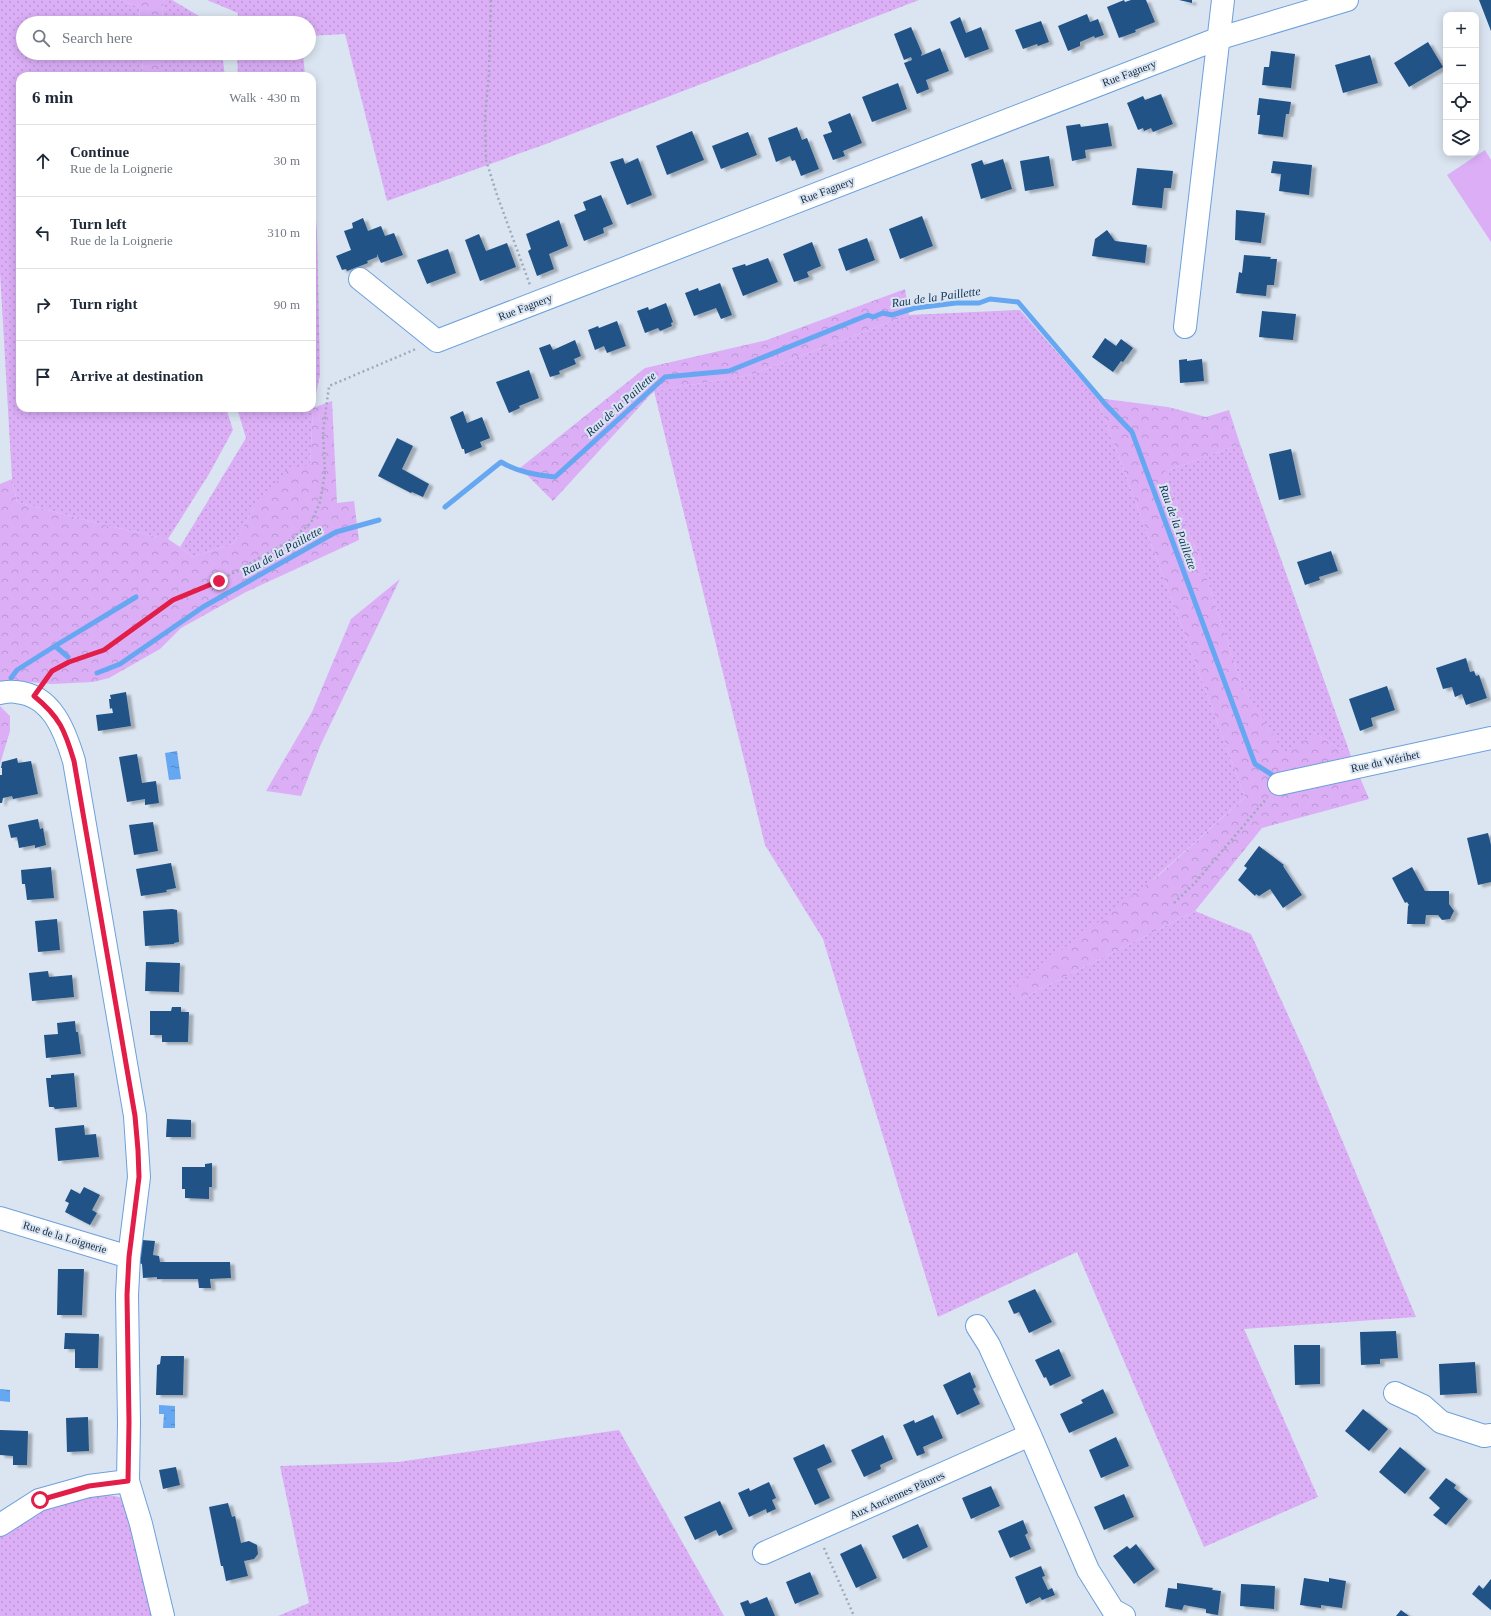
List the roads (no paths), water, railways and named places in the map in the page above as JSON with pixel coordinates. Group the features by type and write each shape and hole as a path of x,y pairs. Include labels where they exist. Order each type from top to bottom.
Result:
{"street":[{"path":"1185,327 1217,39 1223,0"},
{"name":"Rue Fagnery","path":"360,279 437,341 1217,39 1347,0"},
{"path":"0,693 16,692 34,696 49,708 66,735 74,761 135,1116 139,1177 129,1257 126,1324 129,1422 128,1481 141,1524 163,1616"},
{"name":"Rue du Wérihet","path":"1279,784 1491,738"},
{"name":"Rue de la Loignerie","path":"0,1218 129,1257"},
{"path":"977,1326 989,1345 1030,1435 1088,1570 1113,1610 1124,1616"},
{"path":"1395,1393 1423,1406 1442,1422 1484,1436 1491,1435"},
{"name":"Aux Anciennes Pâtures","path":"764,1553 1030,1435"},
{"path":"0,1525 40,1500 89,1486 128,1481"}],"water":[{"path":"177,751 181,779 169,780 165,753"},
{"path":"0,1389 10,1390 10,1402 0,1401"},
{"path":"159,1405 175,1406 175,1428 163,1428 164,1414 159,1414"}],"waterway":[{"name":"Rau de la Paillette","path":"445,507 501,462 527,472 555,477 665,377 729,371 868,315 873,317 883,313 892,315 915,308 956,303 979,303 990,299 1018,302 1106,405 1132,432 1255,764 1277,778"},
{"name":"Rau de la Paillette","path":"97,673 120,664 203,607 336,532 379,520"},
{"name":"Rau de la Paillette","path":"11,678 17,670 136,597"},
{"name":"Rau de la Paillette","path":"55,646 68,657"}]}
